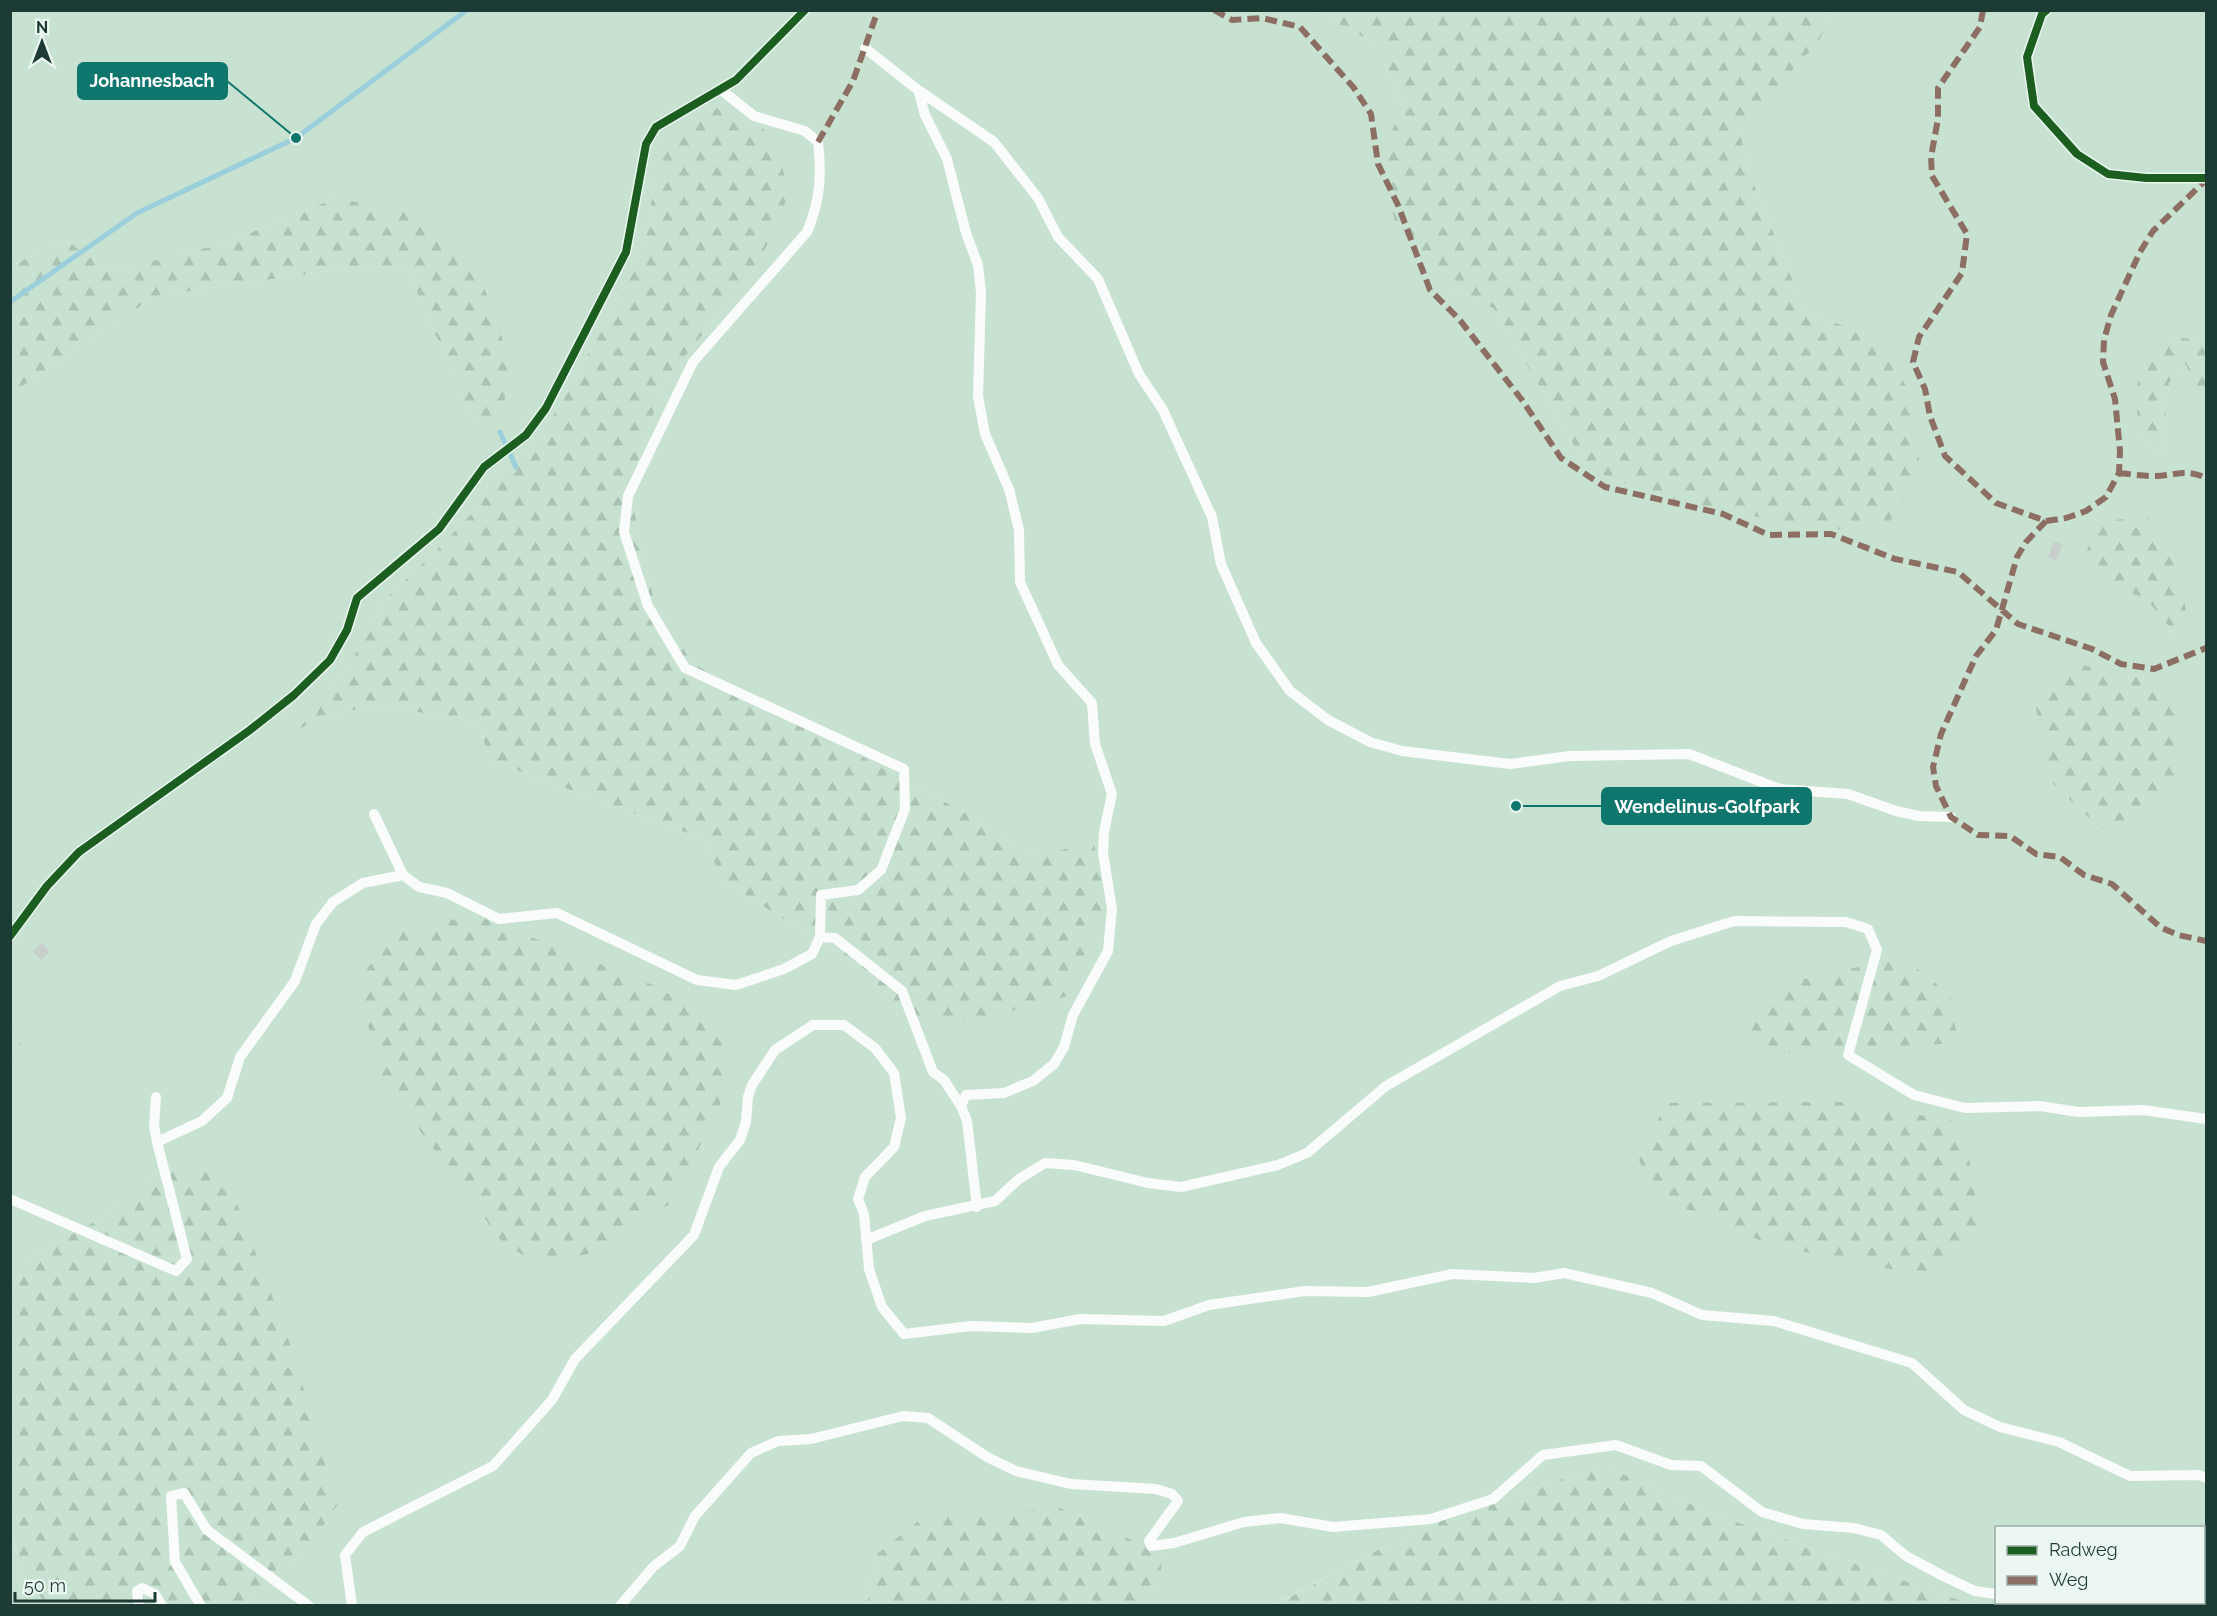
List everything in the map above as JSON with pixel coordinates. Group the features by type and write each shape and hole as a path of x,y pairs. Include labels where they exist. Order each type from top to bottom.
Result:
{"lane":[{"path":"865,48 918,90 994,142 1038,198 1058,237 1098,279 1139,374 1163,410 1212,517 1221,564 1256,643 1290,691 1328,720 1370,742 1402,751 1510,764 1570,756 1689,754 1780,789 1848,794 1896,811 1919,816 1952,817"},
{"path":"374,814 403,875 419,887 447,893 499,918 557,913 697,980 736,984 784,969 812,954 820,937 820,895 858,890 881,870 905,809 904,769 685,668 648,606 624,532 628,496 693,362 807,232 817,210 822,171 818,142 805,131 754,116 720,89"},
{"path":"918,90 925,115 947,159 966,233 978,265 981,293 978,396 985,434 1010,489 1019,530 1020,582 1058,665 1092,703 1095,744 1112,794 1104,832 1103,853 1112,909 1108,951 1073,1015 1064,1047 1054,1064 1033,1081 1004,1093 966,1095 961,1106"},
{"path":"157,1142 202,1121 227,1098 240,1057 295,981 316,924 333,902 363,883 403,875"},
{"path":"866,1240 926,1216 995,1201 1018,1179 1045,1163 1074,1165 1148,1183 1182,1187 1278,1165 1307,1153 1386,1086 1560,986 1598,976 1671,941 1734,921 1846,922 1868,929 1876,950 1848,1055 1914,1095 1965,1108 2040,1106 2078,1112 2143,1110 2206,1119"},
{"path":"820,937 835,938 902,991 933,1072 944,1080 961,1106 967,1121 977,1206"},
{"path":"352,1605 345,1555 363,1532 493,1466 552,1401 575,1359 694,1235 719,1167 740,1140 746,1122 747,1097 752,1085 775,1050 813,1025 844,1025 875,1048 894,1073 901,1118 894,1147 865,1177 858,1199 864,1214 869,1269 882,1307 904,1334 971,1326 1032,1328 1080,1319 1164,1321 1209,1305 1305,1291 1368,1292 1452,1274 1534,1278 1564,1273 1652,1293 1702,1316 1774,1321 1912,1364 1964,1410 2000,1427 2059,1442 2130,1476 2199,1475 2206,1478"},
{"path":"10,1199 176,1271 186,1259 154,1126 156,1097"},
{"path":"620,1605 653,1567 680,1546 695,1516 751,1453 778,1441 811,1439 903,1416 928,1418 987,1457 1016,1471 1071,1484 1156,1489 1172,1494 1178,1501 1149,1541 1151,1546 1174,1543 1244,1522 1280,1518 1334,1527 1431,1519 1493,1500 1543,1455 1616,1445 1671,1465 1701,1466 1762,1512 1803,1524 1854,1528 1881,1535 1906,1556 1945,1577 1975,1591 1995,1594"},
{"path":"201,1605 175,1562 171,1496 184,1493 207,1530 309,1605"},
{"path":"139,1605 137,1591 142,1588 155,1594 162,1605"}],"green space":[{"path":"10,11 1315,11 1378,45 1402,105 1382,158 1447,286 1493,308 1588,469 1872,337 1805,311 1746,165 1740,127 1819,41 1832,11 2206,11 2206,342 2172,336 2137,434 2161,457 2169,383 2186,362 2206,404 2206,1605 1973,1605 1708,1512 1603,1465 1420,1528 1273,1605 1157,1605 1163,1554 875,1556 867,1605 242,1605 309,1547 159,1167 107,1215 27,1259 11,1294 10,1076 22,1039 10,1014 11,394 155,296 363,266 407,269 475,425 483,436 509,358 336,198 225,243 110,272 66,240 11,266","holes":["739,110 775,138 759,263 663,384 629,488 654,600 692,663 965,813 1033,856 1094,844 898,1014 867,971 723,881 704,839 489,760 479,723 380,705 321,716 324,690 351,663 382,602 471,514 492,478 525,453 553,416 623,293 646,237 657,166","2128,590 2187,617 2174,635 2152,603"]},
{"path":"1315,11 1832,11 1819,41 1740,128 1746,165 1805,311 1873,337 1914,397 1920,473 1886,528 1824,530 1660,497 1588,469 1493,308 1447,286 1400,248 1382,158 1402,104 1378,45"},
{"path":"725,104 739,110 775,138 789,194 759,263 663,384 629,488 654,600 692,663 965,813 1033,856 1094,843 1106,901 1068,996 960,1024 898,1014 867,971 723,881 704,839 489,760 479,723 380,705 321,716 283,739 279,727 324,690 351,663 382,602 471,514 492,478 525,453 553,416 623,293 646,237 657,166 666,142 687,124"},
{"path":"336,198 406,212 479,273 509,358 503,414 483,437 475,425 407,269 363,266 155,296 11,394 11,266 66,240 110,272 225,243"},
{"path":"2172,336 2206,342 2206,404 2185,363 2169,383 2161,457 2137,434 2138,364"},
{"path":"2147,516 2179,572 2187,617 2175,635 2147,601 2130,593 2106,589 2082,562 2099,522"},
{"path":"2075,664 2158,677 2182,717 2176,787 2131,826 2100,828 2051,782 2034,699"},
{"path":"475,915 653,985 723,1024 730,1083 673,1202 592,1253 540,1265 503,1243 380,1077 358,980 398,931"},
{"path":"1903,957 1950,995 1958,1043 1763,1055 1750,1026 1778,985"},
{"path":"10,1014 22,1039 11,1076"},
{"path":"1841,1102 1963,1122 1981,1231 1935,1278 1771,1245 1652,1194 1638,1157 1667,1103"},
{"path":"159,1167 225,1172 292,1349 337,1505 309,1547 242,1605 47,1605 24,1575 11,1535 11,1294 27,1259 107,1215"},
{"path":"1603,1465 1708,1512 1973,1605 1273,1606 1420,1528"},
{"path":"1060,1508 1163,1554 1157,1605 867,1606 875,1556 922,1518"},
{"path":"10,1535 24,1575 47,1605 11,1605"}],"building":[{"path":"2054,541 2063,545 2056,560 2048,557"},
{"path":"42,943 50,952 41,960 33,951"}],"waterway":[{"path":"10,302 137,213 296,138 467,10"},
{"path":"500,432 516,467"}],"marked path":[{"path":"818,142 853,81 878,10"},
{"path":"1214,10 1232,20 1262,18 1300,27 1354,88 1371,114 1378,164 1398,205 1430,290 1459,319 1522,400 1561,458 1605,487 1723,514 1769,535 1831,534 1895,559 1958,572 2018,624 2092,649 2121,664 2154,669 2206,648"},
{"path":"1983,10 1980,27 1938,88 1938,119 1931,157 1932,176 1967,234 1962,273 1919,337 1913,362 1925,389 1930,416 1945,456 1996,503 2046,521 2066,518 2086,511 2106,497 2119,473 2120,451 2115,399 2103,362 2104,340 2111,315 2140,252 2153,231 2206,180"},
{"path":"2119,473 2154,476 2192,473 2206,478"},
{"path":"2046,521 2026,542 2017,557 1996,630 1976,656 1941,734 1933,767 1936,786 1951,817 1978,835 2010,836 2036,854 2060,857 2084,875 2112,884 2160,927 2178,935 2206,941"}],"cycle path":[{"path":"10,936 47,886 79,852 250,730 294,695 330,660 347,630 357,598 439,529 484,467 526,435 546,408 626,252 646,144 656,127 736,80 805,10"},
{"path":"2047,10 2042,14 2027,57 2034,106 2077,154 2108,174 2146,178 2206,178"}],"place":[{"name":"Johannesbach","path":"296,138"},
{"name":"Wendelinus-Golfpark","path":"1516,806"}]}
